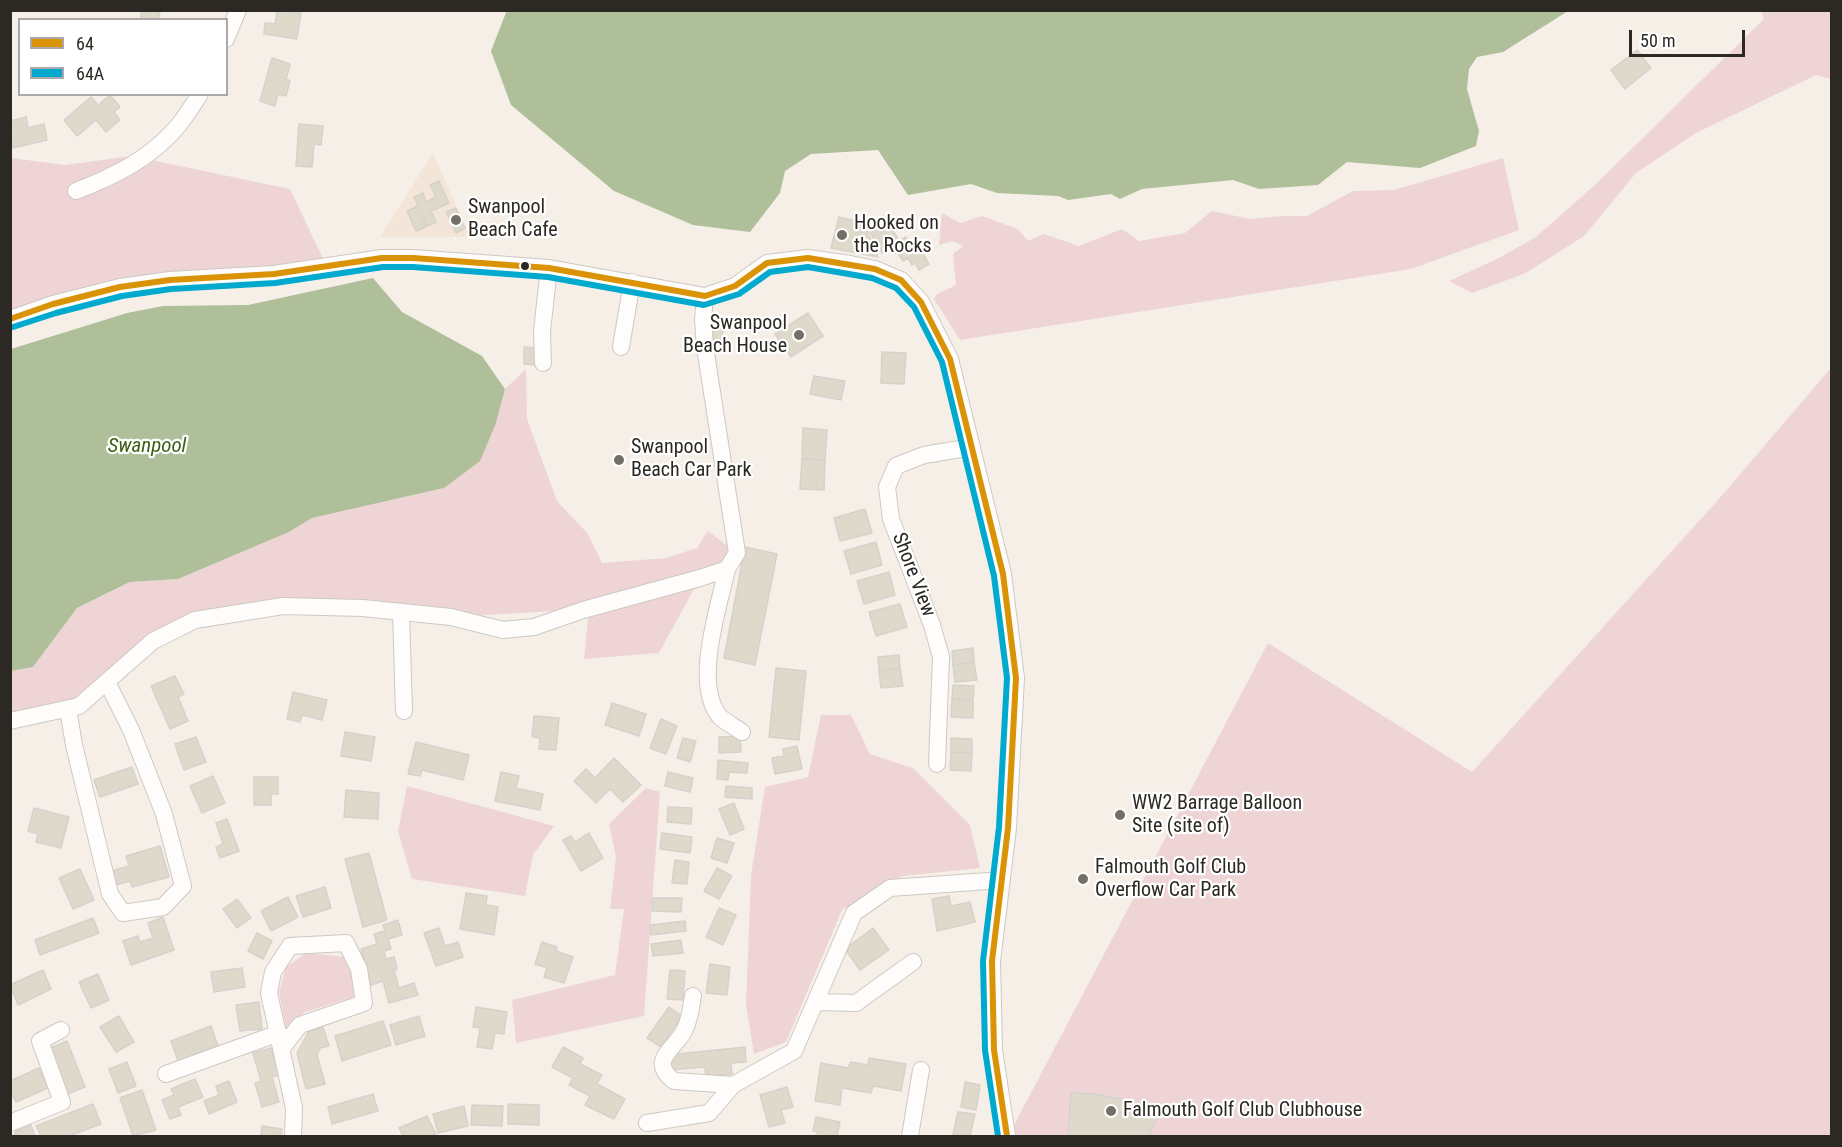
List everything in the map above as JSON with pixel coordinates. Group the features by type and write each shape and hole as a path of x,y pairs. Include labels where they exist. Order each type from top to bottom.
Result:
{"street":[{"path":"228,34 238,10"},
{"path":"76,190 105,180 145,157 178,125 199,96"},
{"path":"10,319 53,304 120,287 170,280 274,274 382,258 413,258 549,268 705,296 735,286 767,263 807,258 875,269 901,280 921,302 950,359 1003,574 1016,678 1008,828 992,960 994,1050 1007,1137"},
{"path":"543,363 542,331 549,268"},
{"path":"621,347 632,282"},
{"path":"705,296 703,320 705,347 737,553 727,569 707,660 710,697 720,716 742,732"},
{"name":"Shore View","path":"937,764 941,657 932,625 891,519 887,487 896,466 924,455 972,447"},
{"path":"10,721 79,706 153,641 195,621 283,606 363,608 451,617 503,630 534,627 583,610 727,569"},
{"path":"401,612 404,711"},
{"path":"68,709 110,894 123,913 163,907 183,886 164,814 131,730 107,682"},
{"path":"647,1123 709,1113 733,1085 794,1051 854,913 890,888 1002,880"},
{"path":"166,1074 281,1041 300,1025 364,1003 360,969 346,943 290,946 273,972 269,993 281,1041 294,1108 293,1137"},
{"path":"816,1002 856,1003 913,962"},
{"path":"693,996 684,1032 667,1051 663,1060 668,1077 674,1081 733,1085"},
{"path":"10,1123 62,1101 39,1041 61,1030"},
{"path":"910,1137 921,1070"}],"shaded area":[{"path":"1761,11 1831,11 1831,79 1816,75 1696,133 1636,173 1584,236 1526,273 1472,293 1449,281 1497,259 1536,237 1596,184 1764,19"},
{"path":"433,153 470,237 380,237"},
{"path":"132,156 290,189 327,267 170,280 11,319 11,158 65,165"},
{"path":"1503,158 1519,230 1411,269 960,340 934,299 937,294 956,285 953,254 963,246 953,241 939,245 942,213 960,223 982,216 1018,229 1028,241 1044,234 1079,246 1122,229 1139,241 1185,233 1212,211 1250,219 1307,216 1353,191 1394,190"},
{"path":"1831,368 1831,1136 1017,1136 1014,1125 1268,643 1472,772 1718,500"},
{"path":"526,369 527,419 557,501 588,534 602,563 666,558 697,548 708,531 737,553 700,578 659,653 584,659 589,609 451,617 363,608 195,620 68,709 11,721 11,671 33,667 77,608 131,582 178,579 289,532 312,518 444,488 496,423 505,389"},
{"path":"821,715 851,715 870,754 913,768 970,825 980,868 903,876 842,910 786,1042 754,1054 746,1005 751,875 765,787 808,777"},
{"path":"407,786 554,826 533,855 525,896 412,879 398,831"},
{"path":"646,788 660,792 644,1016 516,1043 512,1000 615,975 624,909 610,909 616,857 609,824"},
{"path":"306,953 346,957 354,976 354,997 305,1012 286,1028 279,992 286,967"}],"water":[{"path":"507,10 1568,11 1503,52 1477,57 1469,69 1467,89 1479,131 1476,146 1420,168 1347,162 1318,185 1259,189 1233,180 1142,189 1120,199 1111,194 1068,200 1058,196 997,193 971,184 908,195 878,150 811,154 785,171 780,193 750,232 693,225 614,191 511,105 491,51"},
{"name":"Swanpool","path":"373,278 402,312 482,356 505,389 496,423 480,461 444,488 312,518 289,532 178,579 130,582 77,608 33,667 11,671 11,349 127,313 163,306 248,305"}],"building":[{"path":"142,10 160,13 159,18 140,18"},
{"path":"277,10 301,13 297,39 264,34 265,23 275,24"},
{"path":"1637,50 1651,68 1625,89 1611,70"},
{"path":"272,58 290,64 286,79 290,81 286,96 278,94 275,106 260,101"},
{"path":"111,96 120,107 114,112 120,120 106,132 96,120 77,136 64,120 91,97 98,105"},
{"path":"26,117 28,128 44,124 47,140 13,148 10,121"},
{"path":"299,124 323,126 321,145 314,144 312,167 296,166"},
{"path":"439,181 449,203 431,211 436,222 427,226 423,215 421,216 426,227 416,231 407,211 418,206 414,197 423,193 426,202 436,197 430,185"},
{"name":"Swanpool Beach Cafe","path":"456,208 465,228 456,233 446,212"},
{"path":"839,217 864,223 878,257 831,248"},
{"path":"888,222 899,241 906,237 913,250 919,246 929,264 919,270 915,263 912,265 908,258 903,261 898,253 894,254 891,248 882,253 870,232"},
{"name":"Swanpool Beach House","path":"808,313 823,336 791,357 775,334"},
{"path":"713,321 725,325 719,345 707,341"},
{"path":"524,347 537,348 537,365 524,364"},
{"path":"882,352 906,353 904,384 881,383"},
{"path":"814,376 845,381 841,400 810,394"},
{"path":"803,428 827,430 825,460 802,459"},
{"path":"802,459 825,460 824,490 800,489"},
{"path":"865,509 872,533 840,541 834,518"},
{"path":"876,542 882,565 851,574 844,551"},
{"path":"745,547 777,554 755,665 724,658"},
{"path":"889,572 895,595 864,604 857,581"},
{"path":"900,604 907,627 876,636 869,612"},
{"path":"973,648 974,662 953,665 952,651"},
{"path":"899,655 900,668 879,671 878,657"},
{"path":"974,662 977,680 955,682 953,665"},
{"path":"776,668 806,671 799,740 769,737"},
{"path":"900,668 903,686 881,688 879,671"},
{"path":"175,676 184,694 178,697 188,721 170,729 151,686"},
{"path":"953,685 974,686 973,700 952,699"},
{"path":"293,692 327,700 322,720 302,715 300,722 287,719"},
{"path":"952,699 973,700 973,718 951,717"},
{"path":"612,703 646,714 639,736 605,725"},
{"path":"534,716 559,718 556,750 539,749 540,738 532,737"},
{"path":"661,719 677,726 666,754 650,748"},
{"path":"345,732 375,737 371,761 341,756"},
{"path":"740,736 741,752 719,753 719,737"},
{"path":"196,737 206,762 184,770 175,744"},
{"path":"683,738 696,741 690,762 677,758"},
{"path":"951,738 972,739 972,753 951,752"},
{"path":"416,742 469,755 463,780 422,770 420,776 408,774"},
{"path":"797,746 802,769 775,774 772,758 784,756 783,749"},
{"path":"951,752 972,753 971,771 950,770"},
{"path":"614,758 641,785 623,802 610,789 596,803 574,781 586,769 595,778"},
{"path":"718,760 748,763 747,773 729,772 728,780 717,779"},
{"path":"132,767 138,784 100,797 94,780"},
{"path":"501,772 519,776 516,788 543,794 540,810 495,801"},
{"path":"668,772 693,778 690,792 665,786"},
{"path":"213,776 225,803 202,813 190,786"},
{"path":"254,777 278,777 278,794 271,794 271,805 254,805"},
{"path":"726,786 752,788 752,799 725,797"},
{"path":"346,790 379,793 378,819 344,817"},
{"path":"734,803 744,829 730,835 719,809"},
{"path":"668,807 692,808 691,824 667,822"},
{"path":"34,808 69,817 61,848 36,842 38,834 28,831"},
{"path":"227,819 239,851 220,858 216,847 223,844 216,823"},
{"path":"589,833 603,858 581,871 563,840 571,836 575,842"},
{"path":"662,833 692,837 690,853 660,849"},
{"path":"717,838 734,843 727,863 711,858"},
{"path":"160,846 169,877 132,887 130,881 116,885 112,871 129,866 126,856"},
{"path":"369,853 387,920 363,927 345,859"},
{"path":"675,860 689,862 687,884 672,883"},
{"path":"717,868 732,876 719,899 704,891"},
{"path":"80,869 94,900 73,909 59,878"},
{"path":"325,887 331,908 303,917 296,896"},
{"path":"466,893 487,896 486,905 498,907 494,935 460,929"},
{"path":"949,896 951,906 970,902 975,922 937,931 932,899"},
{"path":"288,897 298,917 271,931 261,911"},
{"path":"653,898 682,898 681,912 652,911"},
{"path":"237,899 251,918 237,928 223,909"},
{"path":"719,908 736,915 723,945 706,937"},
{"path":"163,917 174,950 131,965 123,941 138,936 140,942 153,938 148,923"},
{"path":"93,918 99,933 40,955 35,940"},
{"path":"398,920 402,935 388,939 391,949 384,951 386,959 394,957 397,969 394,970 399,988 414,983 418,995 389,1003 383,981 371,985 361,949 377,944 374,934 385,931 383,925"},
{"path":"685,921 686,931 651,935 650,925"},
{"path":"439,928 445,946 458,942 463,957 436,966 424,933"},
{"path":"873,928 889,950 860,970 845,949"},
{"path":"257,933 272,941 263,959 248,951"},
{"path":"681,940 683,953 653,956 651,944"},
{"path":"542,942 557,947 556,951 573,957 564,983 544,977 547,968 535,964"},
{"path":"710,964 730,967 727,995 706,993"},
{"path":"242,968 245,987 214,992 211,972"},
{"path":"43,970 51,989 18,1005 10,985"},
{"path":"670,970 685,971 683,1000 667,999"},
{"path":"98,974 109,1000 91,1008 79,982"},
{"path":"259,1002 262,1029 240,1031 236,1005"},
{"path":"476,1007 507,1012 504,1034 495,1033 492,1049 477,1047 480,1028 473,1027"},
{"path":"669,1007 682,1016 661,1047 647,1038"},
{"path":"119,1016 134,1042 116,1052 100,1027"},
{"path":"419,1016 425,1036 396,1045 390,1025"},
{"path":"383,1021 391,1045 342,1061 335,1036"},
{"path":"211,1026 218,1046 178,1061 171,1041"},
{"path":"323,1027 329,1046 320,1048 317,1055 325,1084 306,1089 297,1053 309,1031"},
{"path":"67,1041 85,1087 67,1094 48,1049"},
{"path":"563,1047 583,1058 580,1064 602,1075 597,1084 625,1099 614,1119 585,1105 590,1096 569,1085 573,1078 552,1067"},
{"path":"745,1047 746,1062 731,1063 732,1074 706,1077 705,1067 670,1070 668,1055"},
{"path":"271,1048 279,1075 272,1077 279,1102 262,1107 255,1083 261,1081 253,1053"},
{"path":"869,1058 906,1064 901,1091 873,1086 871,1093 842,1088 840,1105 815,1101 821,1063 848,1068 851,1062 868,1065"},
{"path":"127,1062 136,1086 118,1093 109,1069"},
{"path":"39,1068 48,1088 16,1102 10,1090 10,1081"},
{"path":"195,1079 203,1097 178,1107 181,1115 170,1119 162,1100 174,1095 171,1089"},
{"path":"229,1081 237,1102 209,1114 204,1101 219,1095 216,1086"},
{"path":"965,1082 980,1085 976,1110 961,1107"},
{"path":"787,1087 793,1107 781,1110 785,1123 769,1127 760,1095"},
{"path":"142,1090 156,1130 133,1136 120,1098"},
{"name":"Falmouth Golf Club Clubhouse","path":"1071,1093 1094,1094 1120,1099 1159,1115 1149,1134 1154,1136 1068,1136"},
{"path":"373,1094 378,1111 332,1124 328,1107"},
{"path":"93,1104 101,1124 69,1136 41,1136 36,1126"},
{"path":"508,1104 539,1105 539,1125 508,1124"},
{"path":"472,1105 503,1106 502,1126 471,1125"},
{"path":"464,1106 468,1126 438,1133 433,1114"},
{"path":"958,1112 975,1114 970,1136 953,1134"},
{"path":"427,1116 436,1134 403,1136 399,1128"},
{"path":"816,1117 840,1122 837,1136 817,1136 818,1132 813,1131"},
{"path":"31,1125 35,1136 14,1136 16,1131"},
{"path":"262,1126 282,1129 281,1136 261,1136"}],"transit line":[{"name":"64","path":"10,319 53,304 120,287 170,280 274,274 382,258 413,258 549,268 705,296 735,286 767,263 808,258 875,269 901,280 921,302 950,359 1003,574 1016,678 1008,828 992,961 994,1050 1007,1136"},
{"name":"64A","path":"13,327 122,296 171,289 275,283 383,267 413,267 548,277 704,305 739,294 770,272 808,267 872,278 896,288 914,307 942,362 994,576 1007,678 999,827 983,961 985,1050 998,1136"}],"place":[{"name":"Swanpool Beach Cafe","path":"456,220"},
{"name":"Hooked on the Rocks","path":"842,235"},
{"name":"Swanpool Beach House","path":"799,335"},
{"name":"Swanpool Beach Car Park","path":"619,460"},
{"name":"WW2 Barrage Balloon Site (site of)","path":"1120,815"},
{"name":"Falmouth Golf Club Overflow Car Park","path":"1083,879"},
{"name":"Falmouth Golf Club Clubhouse","path":"1111,1111"}]}
